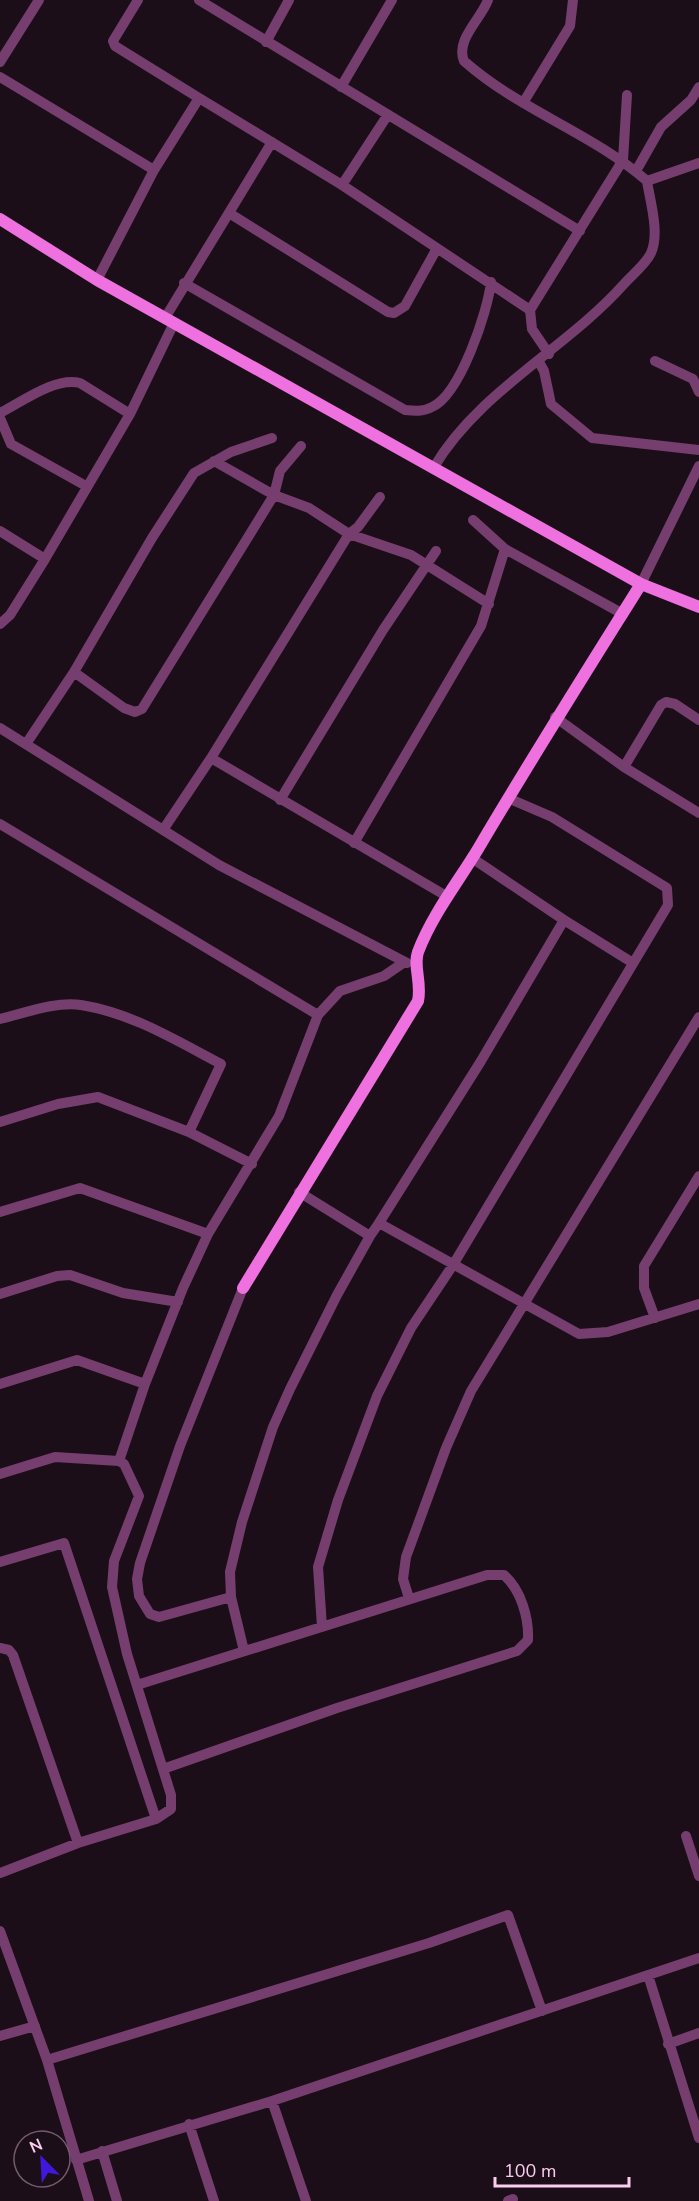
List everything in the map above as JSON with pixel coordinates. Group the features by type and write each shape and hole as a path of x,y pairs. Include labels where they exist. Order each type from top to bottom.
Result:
{"street":[{"path":"0,62 39,0"},
{"path":"138,0 113,40 115,46 342,185 436,250 491,282 530,310"},
{"path":"198,0 580,231"},
{"path":"267,42 289,0"},
{"path":"341,87 392,0"},
{"path":"434,467 445,448 486,403 549,354 611,298 651,253 654,235 647,181 623,160 523,103 487,80 464,61 461,54 463,43 488,0"},
{"path":"523,103 570,26 573,0"},
{"path":"0,77 154,170"},
{"path":"636,171 661,127 691,100 699,87"},
{"path":"549,354 532,329 530,310 623,160 627,95"},
{"path":"97,280 154,170 199,98"},
{"path":"342,185 387,116"},
{"path":"0,624 10,615 45,559 130,414 184,283 272,142"},
{"path":"647,181 699,163"},
{"path":"229,213 383,310 394,313 405,306 436,250"},
{"path":"0,219 97,280 641,584 699,607"},
{"path":"184,283 405,410 418,411 433,407 452,387 483,322 488,307 491,282"},
{"path":"655,361 696,381 699,392"},
{"path":"539,362 544,371 551,404 592,438 699,450"},
{"path":"86,486 10,444 0,415 52,387 71,381 85,386 130,414"},
{"path":"26,744 74,672 194,473 214,461 272,438"},
{"path":"74,672 124,708 135,712 142,709 274,495 280,471 301,446"},
{"path":"214,461 274,495 309,508 349,534 411,555 489,604"},
{"path":"119,1461 145,1384 208,1234 279,1116 318,1015 340,991 384,976 409,963 418,952 555,717 641,584 699,466"},
{"path":"163,830 212,758 349,534 358,527 380,497"},
{"path":"472,520 505,549 623,614"},
{"path":"0,531 45,559"},
{"path":"354,843 480,626 505,549"},
{"path":"280,800 384,630 436,551"},
{"path":"624,767 661,705 666,702 675,704 699,720"},
{"path":"555,717 624,767 699,813"},
{"path":"0,728 219,865 409,963 420,980 418,1001 299,1192 243,1287 180,1446 137,1579 142,1605 150,1614 159,1617 231,1597"},
{"path":"212,758 448,897"},
{"path":"321,1627 318,1566 338,1500 377,1396 411,1328 453,1265 668,905 667,888 552,817 507,798"},
{"path":"0,824 318,1015"},
{"path":"472,858 564,921 633,963"},
{"path":"244,1651 231,1597 231,1563 273,1427 337,1295 370,1236 481,1061 564,921"},
{"path":"0,1018 80,1005 144,1023 221,1064 189,1132"},
{"path":"409,1598 403,1568 446,1448 471,1391 699,1017"},
{"path":"0,1122 58,1104 98,1097 189,1132 252,1164"},
{"path":"655,1318 645,1288 644,1266 699,1176"},
{"path":"0,1212 80,1188 208,1234"},
{"path":"299,1192 370,1236"},
{"path":"379,1223 524,1306 579,1334 608,1332 699,1304"},
{"path":"0,1294 57,1276 70,1275 123,1293 178,1302"},
{"path":"0,1384 77,1360 145,1384"},
{"path":"0,1474 55,1457 119,1461 124,1464 139,1496 114,1561 112,1579 137,1685 171,1795 171,1809 156,1819 78,1843 0,1873"},
{"path":"0,1562 64,1543 156,1819"},
{"path":"137,1685 486,1575 504,1575 511,1582 522,1604 528,1640 517,1651 327,1712 163,1769"},
{"path":"0,1648 9,1650 13,1655 78,1843"},
{"path":"686,1836 699,1876"},
{"path":"47,2060 429,1943 508,1915 542,2012"},
{"path":"0,1931 47,2060 89,2201"},
{"path":"76,2160 189,2124 272,2101 699,1958"},
{"path":"648,1975 668,2044 695,2104 699,2138"},
{"path":"0,2037 35,2026"},
{"path":"668,2044 699,2033"},
{"path":"272,2101 306,2201"},
{"path":"189,2124 214,2201"},
{"path":"102,2151 117,2201"}]}
